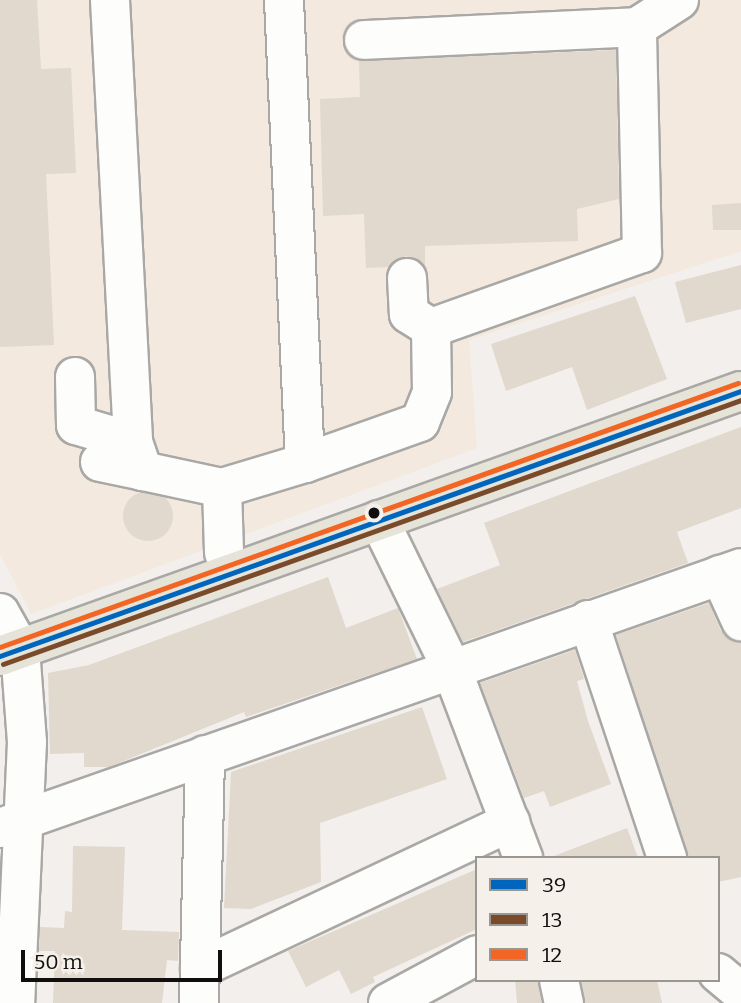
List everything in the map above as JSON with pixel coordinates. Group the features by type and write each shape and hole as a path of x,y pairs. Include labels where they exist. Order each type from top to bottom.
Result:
{"main road":[{"path":"10,653 741,391"}],"street":[{"path":"110,0 138,456"},
{"path":"284,0 305,463"},
{"path":"365,40 637,27 679,0"},
{"path":"431,328 642,253 637,27"},
{"path":"407,278 409,314 431,328"},
{"path":"75,377 76,425 138,456 222,488 305,463 419,422 432,392 431,328"},
{"path":"100,462 138,456"},
{"path":"222,488 224,553"},
{"path":"379,520 452,667 522,856"},
{"path":"12,824 731,571 741,621"},
{"path":"0,613 27,742 12,824 15,1003"},
{"path":"588,620 666,856"},
{"path":"205,755 200,986 509,822"},
{"path":"388,1003 475,956"},
{"path":"720,975 741,992"},
{"path":"559,982 564,1003"}],"shaded area":[{"path":"0,0 741,0 741,251 469,340 477,448 31,614 0,554"}],"building":[{"path":"0,0 37,0 41,69 71,68 76,173 46,174 54,345 0,347"},
{"path":"616,50 619,199 577,209 578,241 425,246 425,266 406,256 388,267 366,268 364,214 323,216 320,99 360,97 359,61"},
{"path":"741,203 741,230 713,230 712,205"},
{"path":"741,265 741,309 686,323 675,282"},
{"path":"635,296 667,379 587,410 572,367 506,391 491,344"},
{"path":"741,427 741,508 677,532 688,563 463,642 437,589 500,565 484,523"},
{"path":"148,491 165,499 173,516 165,533 148,541 131,533 123,516 131,499"},
{"path":"328,577 346,628 398,608 417,659 246,717 244,712 109,767 84,767 84,753 50,754 48,673 89,665"},
{"path":"709,603 721,631 741,643 741,877 720,882 720,856 687,856 616,635"},
{"path":"575,650 584,679 577,681 611,784 550,807 544,791 524,798 480,683"},
{"path":"422,707 447,779 320,823 321,882 251,909 224,908 231,772"},
{"path":"627,828 637,856 554,856"},
{"path":"73,846 125,847 122,930 179,932 178,961 167,960 162,1003 53,1003 55,951 39,951 40,927 64,928 65,911 72,912"},
{"path":"475,870 475,930 373,977 375,982 351,994 339,970 306,987 288,951"},
{"path":"515,982 538,982 542,1003 517,1003"},
{"path":"581,982 657,982 662,1003 585,1003"}],"transit line":[{"name":"12","path":"0,647 738,383"},
{"name":"39","path":"0,656 741,391"},
{"name":"13","path":"3,664 741,400"}]}
